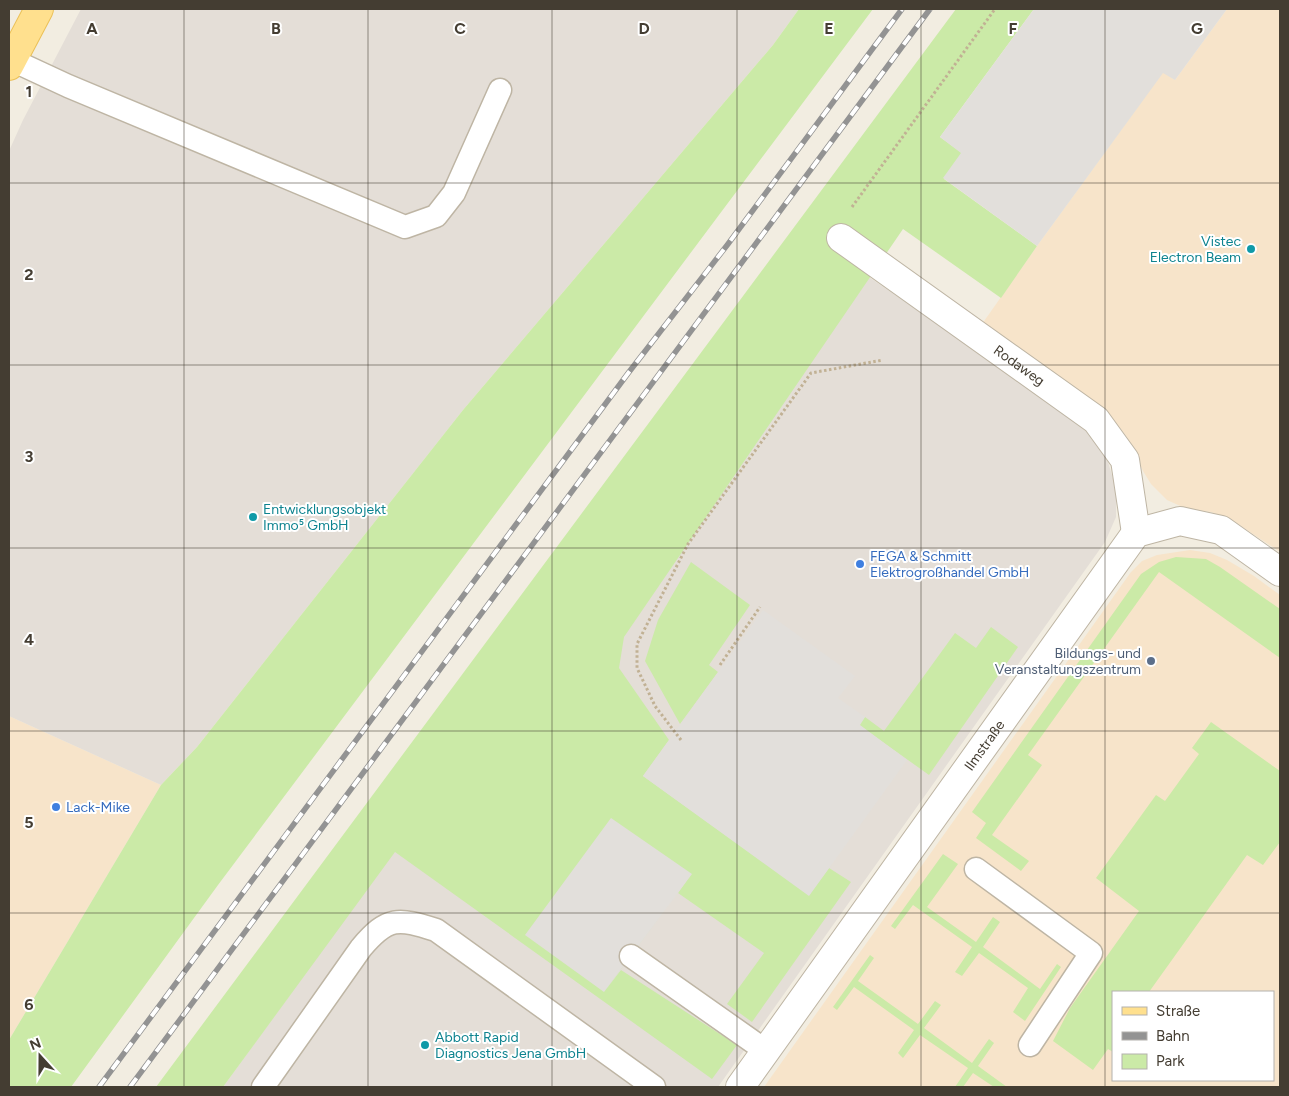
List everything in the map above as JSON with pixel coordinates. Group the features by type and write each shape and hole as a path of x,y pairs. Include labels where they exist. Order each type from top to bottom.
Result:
{"main road":[{"path":"10,63 39,9"}],"street":[{"name":"Rodaweg","path":"842,238 1096,420 1124,460 1136,533"},
{"path":"1136,533 1180,520 1220,530 1280,572"},
{"name":"Ilmstraße","path":"740,1087 1136,533"}],"lane":[{"path":"10,63 405,227 436,216 454,193 500,90"},
{"path":"976,869 1091,953 1030,1045"},
{"path":"262,1087 375,931 390,923 401,922 411,922 436,930 654,1087"},
{"path":"631,956 766,1051"}],"path":[{"path":"842,238 848,212 995,9"},
{"path":"681,740 655,706 637,668 636,644 688,544 811,374 883,360"},
{"path":"720,665 760,607"}],"shaded area":[{"path":"81,9 799,9 773,45 463,410 197,747 161,785 9,716 9,151 23,120"},
{"path":"1034,9 1227,9 1175,80 1163,73 1037,246 943,178 961,153 940,137"},
{"path":"1227,9 1280,9 1280,552 1232,520 1211,512 1187,509 1167,500 1151,484 1127,437 1113,419 1084,395 982,324 1163,72 1175,80"},
{"path":"829,250 1074,416 1095,436 1107,459 1116,488 1116,517 1105,542 718,1087 223,1087"},
{"path":"1190,550 1210,553 1227,560 1254,576 1280,595 1280,1087 764,1087 1131,572 1142,561 1157,555"},
{"path":"763,610 855,676 838,698 865,717 860,725 907,760 809,896 643,776"},
{"path":"9,716 161,785 9,1040"},
{"path":"611,818 692,874 604,992 525,935"}],"green space":[{"path":"799,9 873,9 218,885 71,1087 9,1087 9,1040 161,785 197,747 463,410 773,45"},
{"path":"956,9 1034,9 940,137 962,153 944,179 1037,246 1001,298 903,229 624,637 619,668 669,740 643,776 809,895 829,868 851,882 752,1022 727,1004 764,953 678,893 691,874 604,992 621,970 737,1045 712,1079 395,852 223,1087 156,1087"},
{"path":"1176,557 1206,559 1280,609 1280,658 1159,572 1028,755 1042,765 992,835 1029,861 1021,871 976,838 986,823 972,812 1141,574 1159,562"},
{"path":"691,562 750,605 709,665 718,672 680,724 645,661 658,620"},
{"path":"991,627 1018,647 929,775 859,725 865,717 884,731 955,633 976,648"},
{"path":"1211,722 1280,771 1280,842 1263,865 1247,855 1150,991 1112,991 1112,1051 1108,1049 1093,1070 1053,1041 1070,1008 1139,911 1096,878 1156,795 1165,801 1199,754 1192,748"},
{"path":"943,854 958,864 927,907 976,942 993,917 1000,922 983,947 1040,989 1057,964 1061,967 1025,1021 1013,1012 1028,988 979,953 962,976 955,972 972,947 913,905 895,929 891,926"},
{"path":"870,955 874,958 858,981 918,1024 935,1001 941,1005 924,1028 972,1063 989,1039 994,1043 978,1066 1007,1087 994,1087 973,1073 963,1087 955,1087 968,1068 920,1035 903,1058 898,1053 914,1030 854,987 837,1010 833,1007"}],"railway":[{"path":"99,1087 629,372 728,244 902,9"},
{"path":"130,1087 930,9"}],"place":[{"name":"Vistec Electron Beam","path":"1251,249"},
{"name":"Entwicklungsobjekt Immo⁵ GmbH","path":"253,517"},
{"name":"FEGA & Schmitt Elektrogroßhandel GmbH","path":"860,564"},
{"name":"Bildungs- und Veranstaltungszentrum","path":"1151,661"},
{"name":"Lack-Mike","path":"56,807"},
{"name":"Abbott Rapid Diagnostics Jena GmbH","path":"425,1045"}]}
